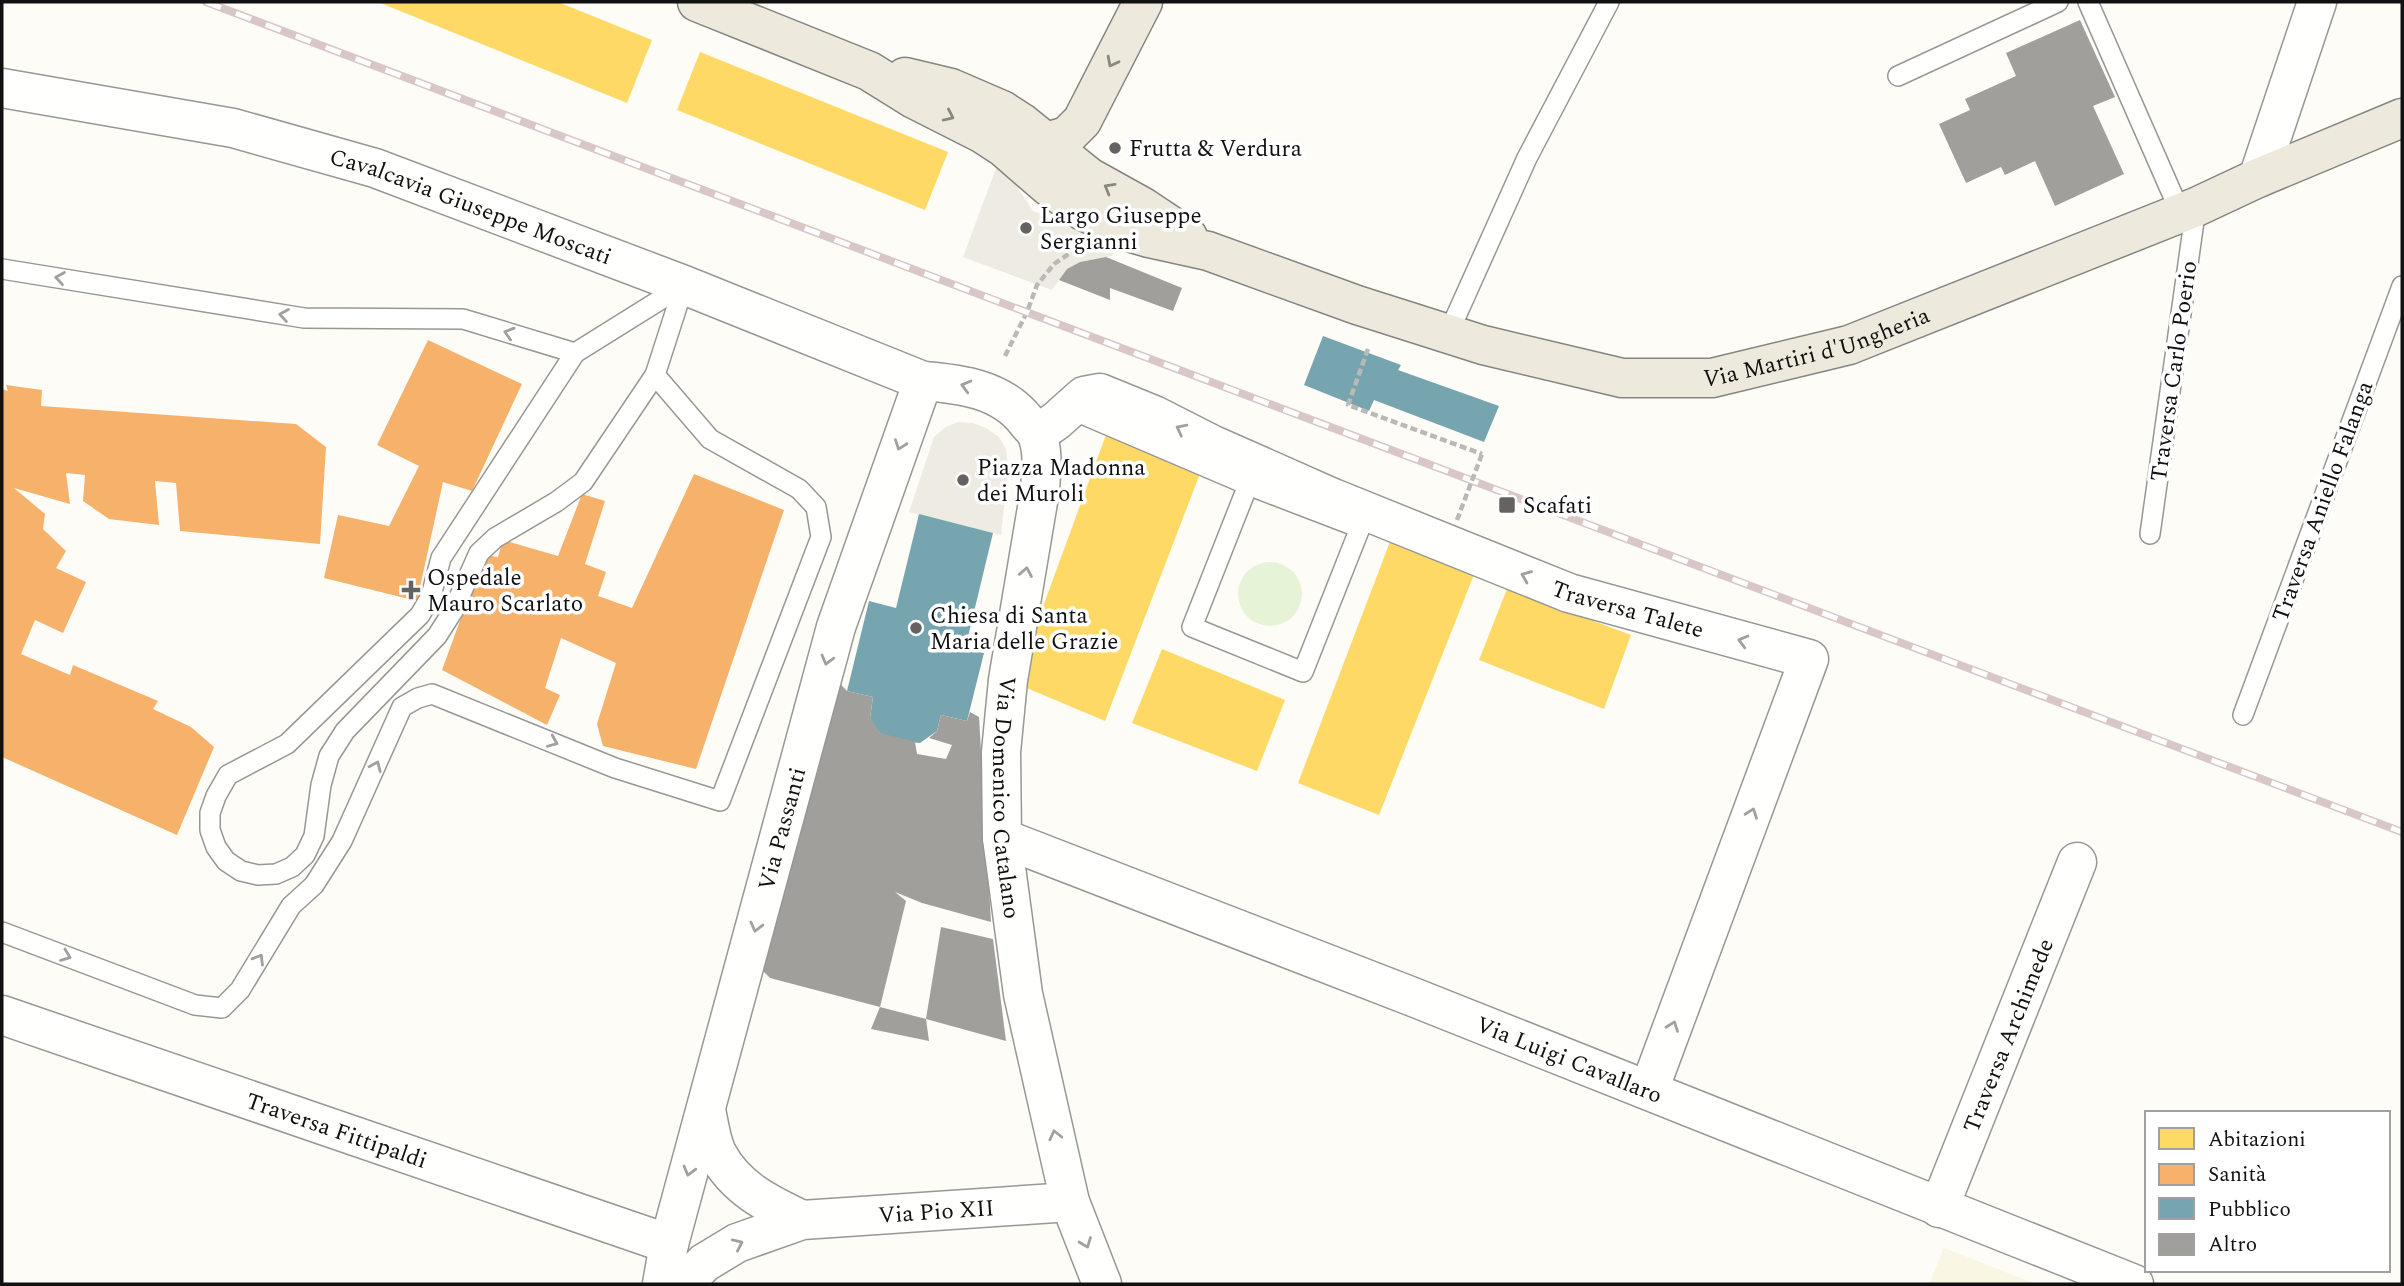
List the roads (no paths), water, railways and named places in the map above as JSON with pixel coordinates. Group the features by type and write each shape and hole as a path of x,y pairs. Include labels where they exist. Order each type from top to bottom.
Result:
{"main road":[{"path":"697,2 869,71"},
{"path":"1046,142 1067,136 1082,121 1143,2"},
{"name":"Via Martiri d'Ungheria","path":"869,71 918,79 975,96 1002,110 1089,177 1143,207 1208,251"},
{"name":"Via Martiri d'Ungheria","path":"869,71 914,99 1003,147 1083,212 1149,238 1208,251 1357,305 1483,345 1622,377 1712,378 1849,345 2188,211 2258,178 2402,118"}],"street":[{"path":"2258,178 2317,2"},
{"name":"Cavalcavia Giuseppe Moscati","path":"2,88 233,128 375,168 684,285 923,381"},
{"path":"923,381 953,383 985,391 1002,399 1020,413 1037,434"},
{"name":"Via Passanti","path":"662,1284 670,1244 836,627 923,381"},
{"name":"Traversa Talete","path":"1037,434 1084,396 1100,393 1154,415 1211,444 1333,498 1569,593 1809,659 1649,1090"},
{"name":"Via Domenico Catalano","path":"1037,434 1042,460 1040,490 1008,680 1001,752 1002,838 1023,994 1070,1202 1102,1284"},
{"name":"Via Luigi Cavallaro","path":"1002,838 1649,1090 2134,1284"},
{"name":"Traversa Archimede","path":"1939,1208 2077,862"},
{"name":"Traversa Fittipaldi","path":"2,1015 670,1244"},
{"name":"Via Pio XII","path":"706,1110 716,1152 738,1182 765,1202 802,1220"},
{"name":"Via Pio XII","path":"684,1284 704,1263 737,1243 802,1220 1070,1202"}],"lane":[{"path":"1448,334 1527,158 1609,2"},
{"path":"1898,76 2058,2"},
{"path":"2088,2 2188,211"},
{"name":"Traversa Carlo Poerio","path":"2150,534 2188,211"},
{"path":"2,269 304,318 463,319 575,353"},
{"path":"684,285 655,375 583,482 556,502 495,538 479,553 453,611 437,636 345,731 329,756 321,785 314,835 305,855 292,867 276,874 258,875 241,871 226,861 216,847 210,822 216,796 228,775 287,744 420,615 431,596 441,558 575,353 684,285"},
{"name":"Traversa Aniello Falanga","path":"2243,715 2402,286"},
{"path":"2,932 195,1005 222,1008 240,990 291,906 314,885 342,841 402,707 432,694 615,768 720,801 821,537 816,507 799,489 710,439 655,375"},
{"path":"1070,409 1248,485 1360,528 1303,672 1192,627 1248,485"}],"railway":[{"path":"206,2 2402,832"}],"place":[{"name":"Frutta & Verdura","path":"1115,148"},
{"name":"Largo Giuseppe Sergianni","path":"1026,228"},
{"name":"Piazza Madonna dei Muroli","path":"963,480"},
{"name":"Scafati","path":"1507,505"},
{"name":"Ospedale Mauro Scarlato","path":"411,590"},
{"name":"Chiesa di Santa Maria delle Grazie","path":"916,628"}]}
